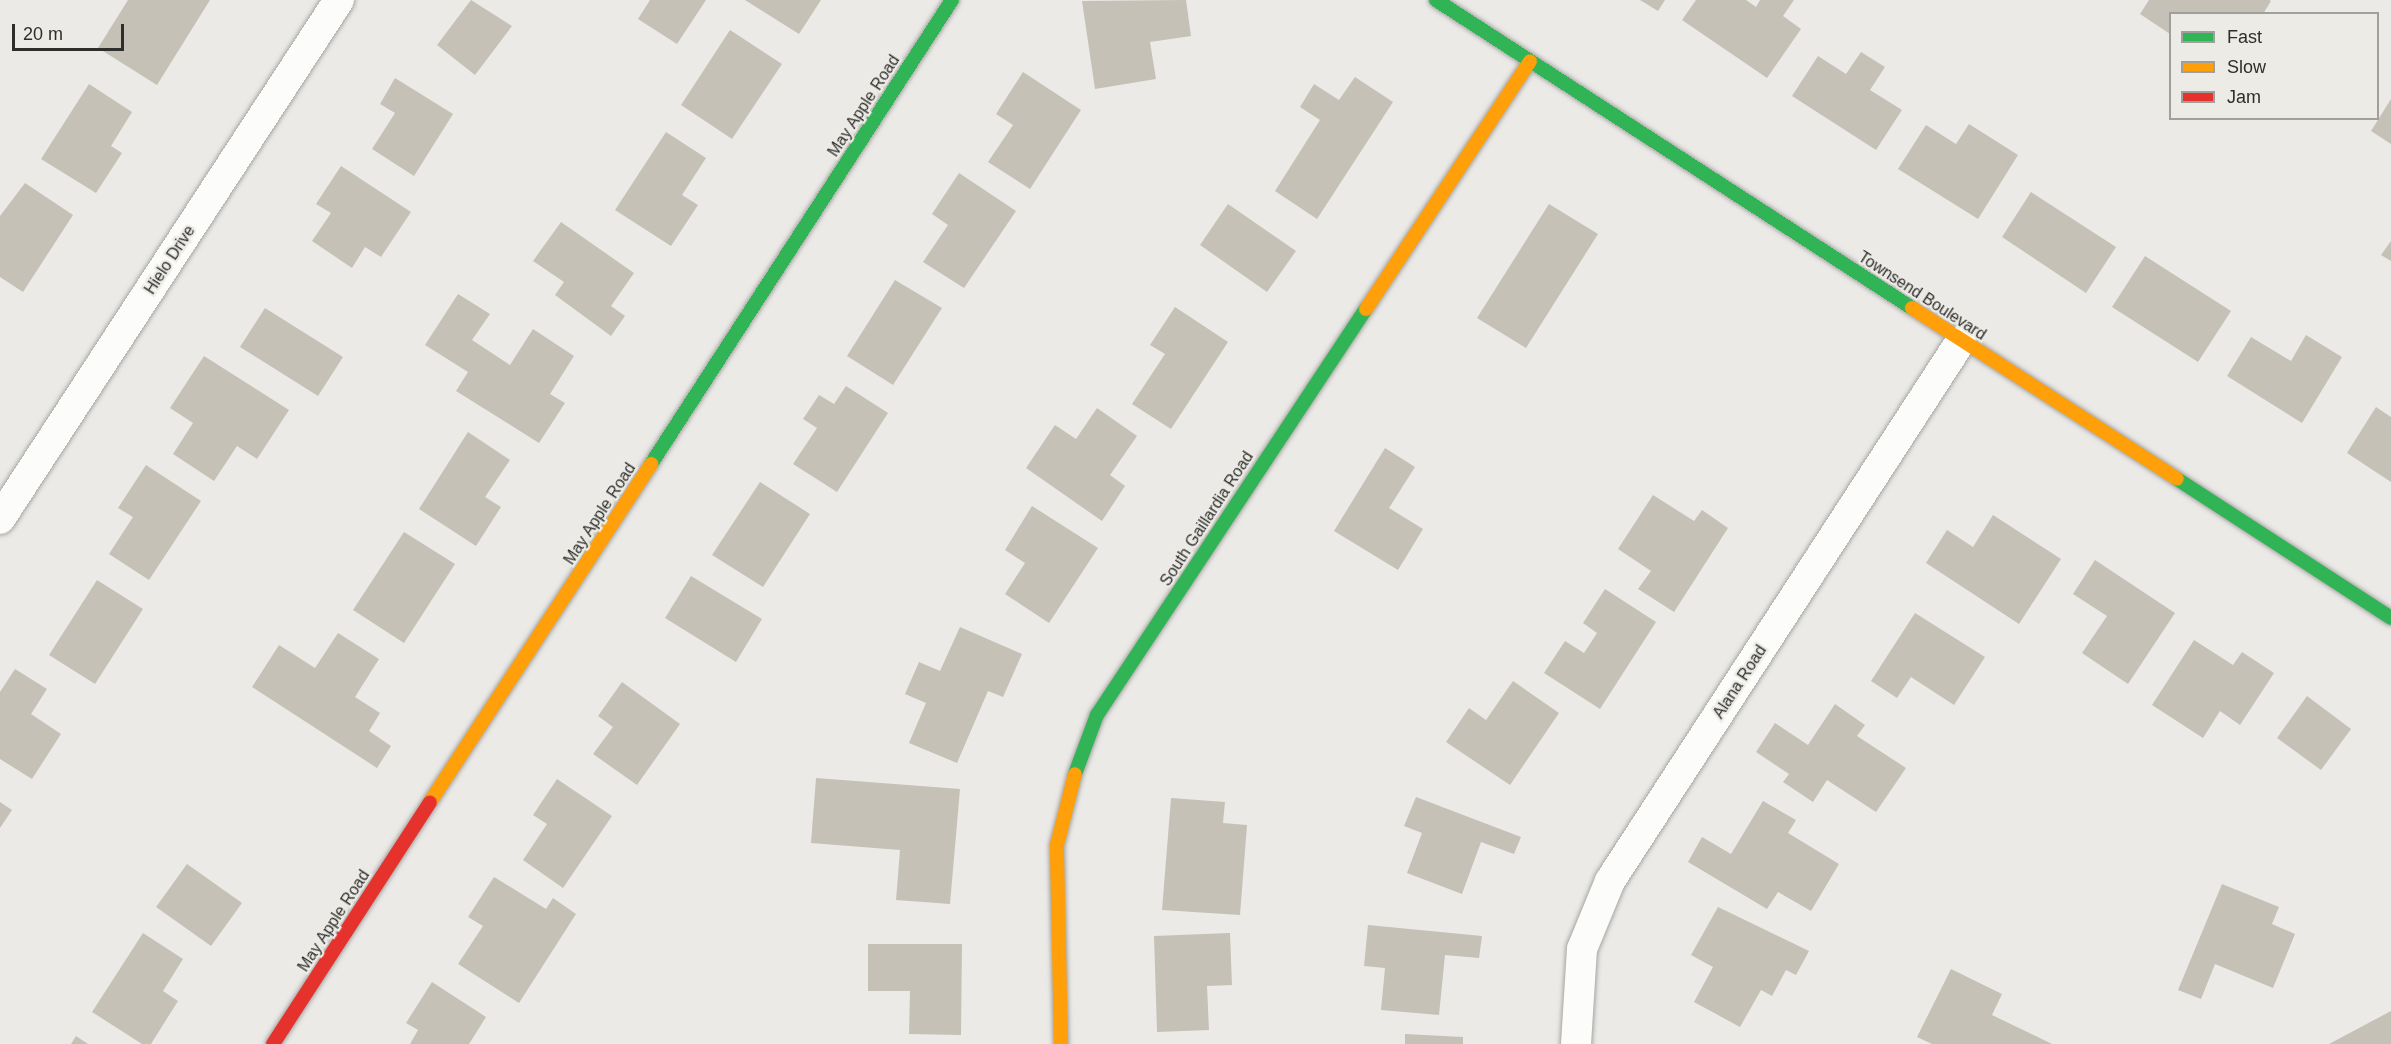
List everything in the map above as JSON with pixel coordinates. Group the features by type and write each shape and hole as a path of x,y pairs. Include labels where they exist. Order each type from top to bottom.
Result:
{"street":[{"name":"Hielo Drive","path":"0,519 339,0"},
{"name":"May Apple Road","path":"273,1044 952,0"},
{"name":"Townsend Boulevard","path":"1436,0 2391,618"},
{"name":"South Gaillardia Road","path":"1061,1044 1057,845 1066,795 1097,715 1530,61"},
{"name":"Alana Road","path":"1576,1044 1582,949 1606,890 1961,341"}],"building":[{"path":"128,0 210,0 157,85 98,48"},
{"path":"471,0 512,26 475,75 437,45"},
{"path":"650,0 706,0 677,44 638,19"},
{"path":"745,0 821,0 799,34"},
{"path":"1186,0 1191,36 1150,42 1156,79 1095,89 1082,1"},
{"path":"1640,0 1665,0 1658,11"},
{"path":"1696,0 1746,0 1756,7 1760,0 1794,0 1783,16 1801,29 1767,78 1682,20"},
{"path":"2149,0 2271,1 2264,12 2169,12 2169,33 2140,14"},
{"path":"730,30 782,64 732,139 681,105"},
{"path":"1861,52 1885,67 1870,90 1902,110 1876,150 1792,96 1818,56 1846,74"},
{"path":"1023,72 1081,110 1030,189 988,162 1013,125 996,114"},
{"path":"1355,77 1393,102 1317,219 1275,191 1320,120 1300,107 1314,84 1339,100"},
{"path":"395,78 453,114 414,176 372,149 395,113 380,104"},
{"path":"89,84 132,112 111,146 122,153 96,193 41,159"},
{"path":"2391,99 2391,144 2371,131"},
{"path":"1969,124 2018,155 1978,219 1898,169 1926,125 1956,144"},
{"path":"666,132 706,158 682,195 698,205 671,246 615,210"},
{"path":"341,166 411,212 381,257 365,247 352,268 312,241 331,213 316,204"},
{"path":"959,173 1016,211 964,288 923,262 948,225 932,214"},
{"path":"25,183 73,215 23,292 0,277 0,216"},
{"path":"2031,192 2116,247 2086,293 2002,237"},
{"path":"1228,204 1296,251 1267,292 1200,245"},
{"path":"1549,204 1598,234 1526,348 1477,318"},
{"path":"561,222 634,273 611,306 625,316 611,336 555,295 564,282 533,261"},
{"path":"2391,241 2391,261 2381,255"},
{"path":"2145,256 2231,311 2198,362 2112,307"},
{"path":"895,280 942,308 893,385 847,356"},
{"path":"458,294 490,314 472,340 510,365 533,329 574,356 550,394 565,403 539,443 456,391 468,372 425,345"},
{"path":"1175,307 1228,342 1171,429 1132,404 1165,354 1150,345"},
{"path":"265,308 343,357 318,396 240,347"},
{"path":"2306,335 2342,357 2302,423 2227,376 2251,337 2291,361"},
{"path":"204,356 289,410 257,459 237,446 214,481 173,454 193,423 170,408"},
{"path":"846,386 888,413 837,492 793,464 817,428 803,419 819,395 834,404"},
{"path":"2376,407 2391,417 2391,482 2347,453"},
{"path":"1097,408 1137,436 1110,475 1125,486 1102,521 1026,468 1055,425 1076,439"},
{"path":"468,432 510,460 485,497 501,507 476,546 419,509"},
{"path":"1385,448 1415,467 1389,508 1423,529 1398,570 1334,531"},
{"path":"146,465 201,501 149,580 109,554 133,517 118,508"},
{"path":"760,482 810,514 763,587 712,555"},
{"path":"1653,495 1694,521 1702,510 1728,528 1674,612 1638,589 1651,571 1618,549"},
{"path":"1032,506 1098,548 1049,623 1005,594 1025,563 1005,550"},
{"path":"1993,515 2061,559 2019,624 1926,563 1947,530 1973,547"},
{"path":"404,532 455,564 404,643 353,610"},
{"path":"2095,560 2175,613 2128,684 2082,653 2107,616 2073,594"},
{"path":"691,576 762,619 736,662 665,618"},
{"path":"97,580 143,609 95,684 49,655"},
{"path":"1605,589 1656,622 1600,709 1544,673 1565,641 1584,653 1597,633 1583,623"},
{"path":"1915,613 1985,657 1954,705 1911,677 1897,698 1871,681"},
{"path":"960,627 1022,654 1003,697 988,691 957,763 909,743 926,703 905,694 919,662 940,671"},
{"path":"338,633 379,659 355,697 380,713 369,731 391,746 377,768 252,687 279,645 315,668"},
{"path":"2194,640 2233,665 2242,652 2274,673 2240,725 2220,711 2203,738 2152,705"},
{"path":"15,669 47,689 31,714 61,734 32,779 0,759 0,692"},
{"path":"1513,681 1559,713 1510,785 1446,742 1469,708 1486,720"},
{"path":"622,682 680,724 637,785 593,754 613,727 598,716"},
{"path":"2307,696 2351,729 2321,770 2277,738"},
{"path":"1835,704 1865,725 1857,736 1906,768 1876,812 1827,780 1813,802 1783,782 1789,774 1756,752 1775,723 1808,745"},
{"path":"816,778 960,789 950,904 896,900 900,850 811,843"},
{"path":"557,779 612,816 563,888 523,860 547,824 533,815"},
{"path":"1416,797 1521,837 1514,854 1481,842 1462,894 1407,873 1422,833 1404,826"},
{"path":"1171,798 1225,802 1223,823 1247,825 1240,915 1162,910"},
{"path":"1763,801 1796,820 1788,833 1839,864 1811,911 1778,892 1767,909 1688,862 1702,837 1731,854"},
{"path":"0,802 12,810 0,828"},
{"path":"187,864 242,903 211,946 156,907"},
{"path":"494,877 546,909 553,898 576,914 519,1003 458,964 483,926 468,917"},
{"path":"2222,884 2279,907 2272,924 2295,934 2273,988 2215,964 2201,999 2178,990"},
{"path":"1718,907 1809,951 1796,975 1786,970 1772,996 1761,990 1740,1027 1694,1002 1713,967 1691,955"},
{"path":"1368,925 1482,936 1479,958 1445,955 1439,1015 1381,1010 1385,968 1364,966"},
{"path":"143,933 183,959 163,991 178,1001 151,1044 142,1044 92,1012"},
{"path":"1230,933 1232,985 1207,986 1209,1030 1157,1032 1154,936"},
{"path":"868,944 962,944 961,1035 909,1034 910,991 868,991"},
{"path":"1951,969 2002,994 1992,1015 2052,1044 1932,1044 1917,1037"},
{"path":"432,982 486,1017 469,1044 410,1044 418,1030 406,1023"},
{"path":"2391,1011 2391,1044 2329,1044"},
{"path":"1405,1034 1463,1037 1463,1044 1405,1044"},
{"path":"76,1036 88,1044 71,1044"}],"traffic: fast":[{"path":"651,464 952,0"},
{"path":"1436,0 1912,308"},
{"path":"1075,774 1097,715 1366,309"},
{"path":"2177,479 2391,618"}],"traffic: slow":[{"path":"1366,309 1530,61"},
{"path":"1912,308 2177,479"},
{"path":"430,802 651,464"},
{"path":"1061,1044 1057,845 1075,774"}],"traffic: jam":[{"path":"273,1044 430,802"}]}
